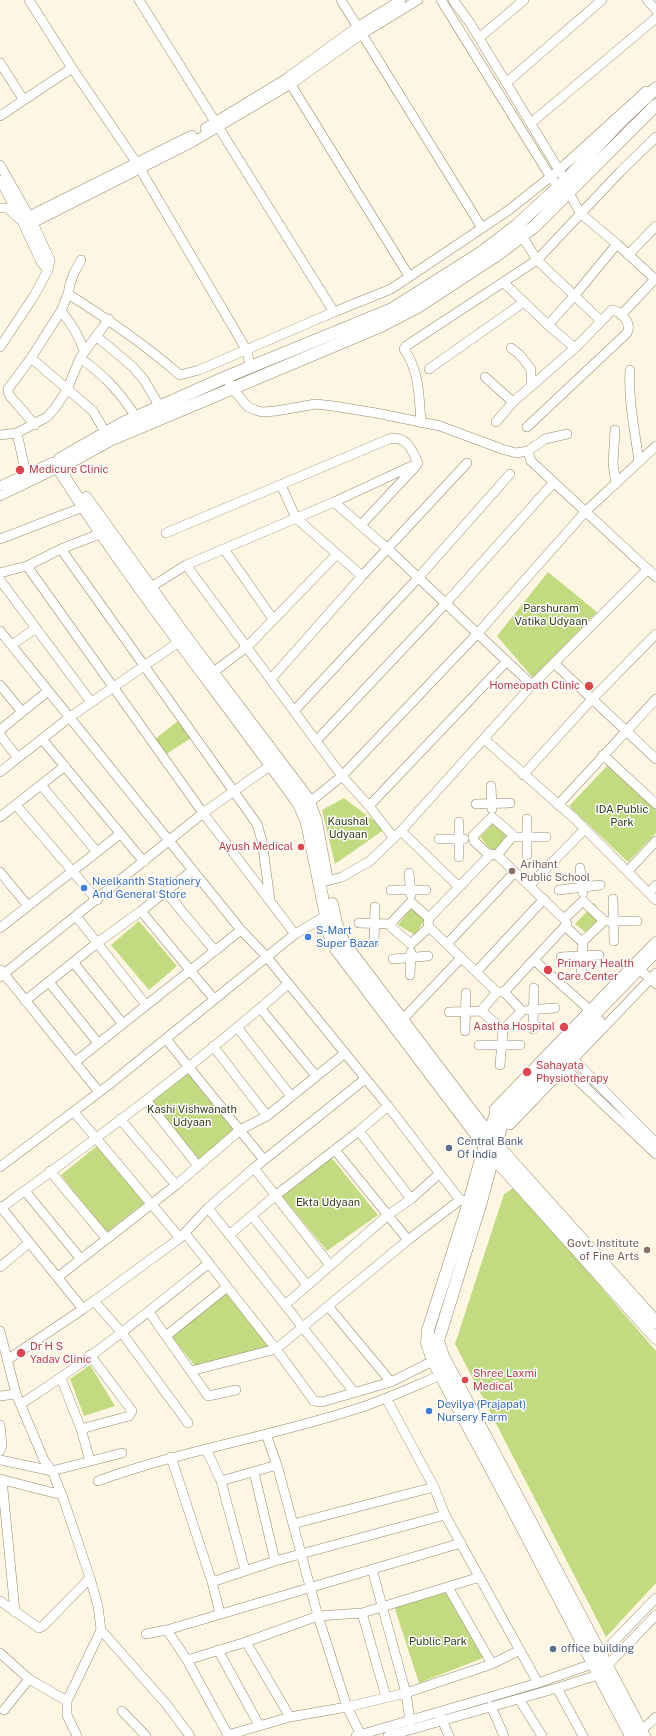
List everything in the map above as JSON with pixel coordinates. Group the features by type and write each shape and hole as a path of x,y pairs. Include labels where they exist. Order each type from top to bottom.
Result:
{"main road":[{"path":"108,436 233,389 399,317 436,295 500,252 535,226 565,186 621,121 656,88"},
{"path":"58,465 108,436 136,417 226,377 392,309 482,252 516,226 565,186 656,105"},
{"path":"58,465 83,507 179,642 299,804 307,823 328,931 336,949 491,1146 656,1322"},
{"path":"58,465 76,484 212,672 310,802 316,821 336,923 344,943 488,1134 494,1158 656,1338"},
{"path":"639,1734 592,1664 433,1362 427,1342 428,1330 465,1201 491,1146 499,1120 561,1064 651,971 656,951"},
{"path":"488,1134 592,1013 651,971"},
{"path":"494,1158 438,1341 443,1356 604,1660 639,1734"}],"street":[{"path":"29,0 72,68 138,165 246,349 251,368"},
{"path":"139,0 218,124 334,312"},
{"path":"341,0 482,228"},
{"path":"28,220 119,172 138,165 190,136 218,124 289,81 401,0"},
{"path":"360,31 418,0"},
{"path":"441,0 550,176 565,186"},
{"path":"453,0 479,38 531,123 580,213 656,279 621,315"},
{"path":"479,38 524,0"},
{"path":"506,83 602,0"},
{"path":"647,0 656,10"},
{"path":"531,123 656,18"},
{"path":"0,63 23,99"},
{"path":"0,116 23,99 72,68"},
{"path":"289,81 409,276"},
{"path":"565,186 633,101 656,82"},
{"path":"421,423 418,382 415,370 404,348 537,260 580,213 656,137"},
{"path":"0,165 28,220 41,262 48,270 34,296 0,347"},
{"path":"550,176 565,186"},
{"path":"68,294 108,319 159,356 180,375 199,370 391,289 509,210 550,176"},
{"path":"0,180 28,220"},
{"path":"0,208 7,208 28,220"},
{"path":"628,255 656,226"},
{"path":"522,236 537,260 600,320"},
{"path":"548,325 617,244"},
{"path":"35,424 8,392 61,311 68,294 70,284 81,260"},
{"path":"503,282 548,325 575,348"},
{"path":"429,369 524,302"},
{"path":"496,422 513,402 531,385 575,348 600,320 612,310 621,315 629,324 627,333 527,427"},
{"path":"61,311 81,340 82,354 127,402 136,417"},
{"path":"0,435 17,433 47,417 67,390 82,354 108,319"},
{"path":"96,336 133,367 144,380 160,407"},
{"path":"511,348 519,354 531,369 531,385"},
{"path":"31,358 93,411 108,436"},
{"path":"630,370 629,382 632,413 639,462"},
{"path":"226,377 233,389 248,407 262,412 316,404 376,413 440,426 516,453 528,451 545,439 567,434"},
{"path":"485,377 513,402"},
{"path":"616,430 613,464 616,484"},
{"path":"17,433 26,474"},
{"path":"166,533 395,438 408,443 418,463"},
{"path":"310,802 342,776 478,633 586,511 656,446"},
{"path":"528,451 531,461 656,577"},
{"path":"361,525 418,463"},
{"path":"151,587 186,565 334,502 418,463"},
{"path":"271,679 362,576 467,463"},
{"path":"0,486 26,474 58,465"},
{"path":"0,496 58,465"},
{"path":"294,711 418,578 510,474"},
{"path":"316,741 446,603 554,482"},
{"path":"281,485 296,518 362,576"},
{"path":"334,502 388,549 532,685"},
{"path":"0,539 83,507"},
{"path":"0,573 27,566 61,549 102,533"},
{"path":"61,549 143,666 235,791 257,824 262,841 270,902"},
{"path":"224,549 273,619"},
{"path":"212,672 247,647 337,554"},
{"path":"186,565 342,776 369,806 394,838"},
{"path":"27,566 203,813 295,934"},
{"path":"327,881 342,877 355,871 370,861 394,838 532,685 555,664 648,569"},
{"path":"0,580 91,702"},
{"path":"12,645 36,628"},
{"path":"0,630 241,930 266,956 344,1054 388,1106 439,1174 465,1201 408,1240 276,1349 191,1371"},
{"path":"523,775 593,698 656,634"},
{"path":"0,772 70,717 179,642"},
{"path":"369,806 507,660"},
{"path":"555,664 593,698 656,759"},
{"path":"0,685 22,712"},
{"path":"0,730 48,691"},
{"path":"558,805 626,730 655,701"},
{"path":"0,735 18,758"},
{"path":"42,739 144,862"},
{"path":"484,739 585,829 628,870 656,900"},
{"path":"603,755 656,804"},
{"path":"99,1092 1,973 97,900 203,813 271,765"},
{"path":"0,817 65,766"},
{"path":"41,784 97,852"},
{"path":"473,839 474,834 492,817 491,786"},
{"path":"476,804 510,803"},
{"path":"16,804 97,900"},
{"path":"492,817 507,830 512,837"},
{"path":"527,819 527,855"},
{"path":"459,822 459,857"},
{"path":"529,886 585,829"},
{"path":"401,831 459,887"},
{"path":"1,926 120,834"},
{"path":"410,975 411,944 459,887 512,837 546,837"},
{"path":"439,838 473,839 515,872 544,899 580,940 583,941"},
{"path":"628,870 656,841"},
{"path":"580,868 583,900 603,921"},
{"path":"25,1001 97,943 142,911 193,870"},
{"path":"0,872 28,906"},
{"path":"447,944 515,872"},
{"path":"409,873 411,902 461,958 521,1010"},
{"path":"559,890 600,885"},
{"path":"649,893 656,885"},
{"path":"391,890 426,890"},
{"path":"166,891 215,951"},
{"path":"476,972 544,899"},
{"path":"613,899 614,941"},
{"path":"482,1011 534,960 583,900"},
{"path":"359,923 390,924 411,902"},
{"path":"374,943 375,907"},
{"path":"142,911 214,1000"},
{"path":"76,916 146,1005"},
{"path":"0,1167 74,1112 214,1000 266,956 295,934 326,916"},
{"path":"581,974 583,941 603,921 637,921"},
{"path":"390,924 391,927 411,944"},
{"path":"74,1062 241,930"},
{"path":"534,960 592,1013 656,941"},
{"path":"561,957 599,955"},
{"path":"393,959 428,956"},
{"path":"402,1020 461,958"},
{"path":"73,962 123,1024"},
{"path":"499,1120 510,1125 565,1068 651,971"},
{"path":"49,982 98,1043"},
{"path":"83,1310 1,1207 25,1191 146,1100 261,1009 288,984"},
{"path":"533,1029 534,988"},
{"path":"465,1031 466,993"},
{"path":"500,1065 503,1030 521,1010 555,1008"},
{"path":"261,1009 316,1076"},
{"path":"449,1012 482,1011 503,1030"},
{"path":"237,1027 291,1096"},
{"path":"166,1038 264,1160"},
{"path":"479,1045 520,1045"},
{"path":"213,1046 267,1116"},
{"path":"58,1277 80,1258 176,1185 240,1130 267,1116 344,1054"},
{"path":"573,1059 656,1142"},
{"path":"565,1068 656,1154"},
{"path":"7,1360 83,1310 182,1236 208,1208 254,1168 365,1079"},
{"path":"146,1100 198,1166"},
{"path":"229,1235 275,1196 359,1131 388,1106"},
{"path":"74,1112 150,1205 209,1263 276,1349 314,1401 322,1402 391,1382 433,1362"},
{"path":"120,1119 176,1185"},
{"path":"359,1131 411,1199"},
{"path":"335,1150 408,1240"},
{"path":"254,1168 329,1264"},
{"path":"50,1171 106,1238"},
{"path":"285,1305 329,1264 388,1215 411,1199 439,1174"},
{"path":"25,1191 80,1258"},
{"path":"208,1208 354,1392"},
{"path":"252,1216 307,1285"},
{"path":"0,1267 29,1243"},
{"path":"21,1404 61,1378 90,1355 122,1333 209,1263"},
{"path":"166,1336 227,1287"},
{"path":"94,1301 122,1333 188,1422"},
{"path":"328,1306 391,1382"},
{"path":"148,1312 208,1396 236,1390"},
{"path":"0,1331 16,1394 44,1460 52,1471 62,1495 90,1578 99,1612 101,1630 67,1701 67,1715 77,1736"},
{"path":"81,1429 129,1416 132,1411 90,1355"},
{"path":"98,1481 171,1457 326,1418 386,1398 441,1375"},
{"path":"61,1378 81,1429 90,1461"},
{"path":"0,1396 16,1394"},
{"path":"386,1398 434,1487 445,1515 538,1683"},
{"path":"0,1425 2,1445 0,1451"},
{"path":"266,1434 277,1466 318,1616 347,1707 358,1735 409,1729"},
{"path":"206,1449 221,1482 245,1570"},
{"path":"0,1460 52,1471 122,1453"},
{"path":"171,1457 212,1582 220,1613"},
{"path":"221,1482 277,1466"},
{"path":"254,1472 275,1561"},
{"path":"15,1612 1,1479 62,1495"},
{"path":"293,1524 434,1487"},
{"path":"212,1582 275,1561 445,1515"},
{"path":"146,1634 167,1630 220,1613 461,1543"},
{"path":"372,1569 406,1693 409,1729"},
{"path":"187,1660 246,1642 318,1616 362,1613 480,1577"},
{"path":"0,1601 36,1626 41,1627 90,1578"},
{"path":"448,1587 492,1664"},
{"path":"440,1716 519,1699 598,1675 604,1660 656,1598"},
{"path":"362,1613 386,1697"},
{"path":"388,1736 440,1716 604,1660 656,1614"},
{"path":"101,1630 167,1705 190,1736"},
{"path":"167,1630 187,1660 228,1735 290,1717 347,1707 406,1693 492,1664 520,1650"},
{"path":"246,1642 290,1717"},
{"path":"218,1650 259,1725"},
{"path":"0,1653 29,1679 67,1701"},
{"path":"4,1710 29,1679"},
{"path":"557,1688 583,1736"},
{"path":"519,1699 542,1736"},
{"path":"491,1706 504,1736"},
{"path":"122,1711 146,1736"},
{"path":"440,1716 449,1736"},
{"path":"639,1734 656,1717"}],"green space":[{"name":"Parshuram Vatika Udyaan","path":"548,572 597,612 533,678 497,636"},
{"path":"178,721 191,738 165,755 155,739"},
{"name":"IDA Public Park","path":"608,765 656,810 656,833 628,862 569,806"},
{"name":"Kaushal Udyaan","path":"344,798 385,829 335,864 322,810"},
{"path":"499,817 518,838 504,855 498,850 494,854 480,837"},
{"path":"595,903 603,924 588,934 575,924"},
{"path":"411,908 426,918 415,935 398,925"},
{"path":"139,921 177,966 149,990 111,945"},
{"name":"Kashi Vishwanath Udyaan","path":"188,1072 234,1131 197,1161 151,1101"},
{"path":"98,1145 144,1203 106,1233 61,1175"},
{"name":"Ekta Udyaan","path":"331,1157 378,1215 327,1251 281,1195"},
{"path":"515,1187 656,1351 656,1583 606,1637 455,1344 504,1194"},
{"path":"227,1292 273,1347 196,1367 171,1336"},
{"path":"90,1365 115,1406 84,1416 70,1379"},
{"name":"Public Park","path":"446,1592 483,1658 419,1683 394,1606"}],"place":[{"name":"Medicure Clinic","path":"20,470"},
{"name":"Homeopath Clinic","path":"589,686"},
{"name":"Ayush Medical","path":"301,847"},
{"name":"Arihant Public School","path":"512,871"},
{"name":"Neelkanth Stationery And General Store","path":"84,888"},
{"name":"S-Mart Super Bazar","path":"308,937"},
{"name":"Primary Health Care Center","path":"548,970"},
{"name":"Aastha Hospital","path":"564,1027"},
{"name":"Sahayata Physiotherapy","path":"527,1072"},
{"name":"Central Bank Of India","path":"449,1148"},
{"name":"Govt. Institute of Fine Arts","path":"647,1250"},
{"name":"Dr H S Yadav Clinic","path":"21,1353"},
{"name":"Shree Laxmi Medical","path":"465,1380"},
{"name":"Devilya (Prajapat) Nursery Farm","path":"429,1411"},
{"name":"office building","path":"553,1649"}]}
